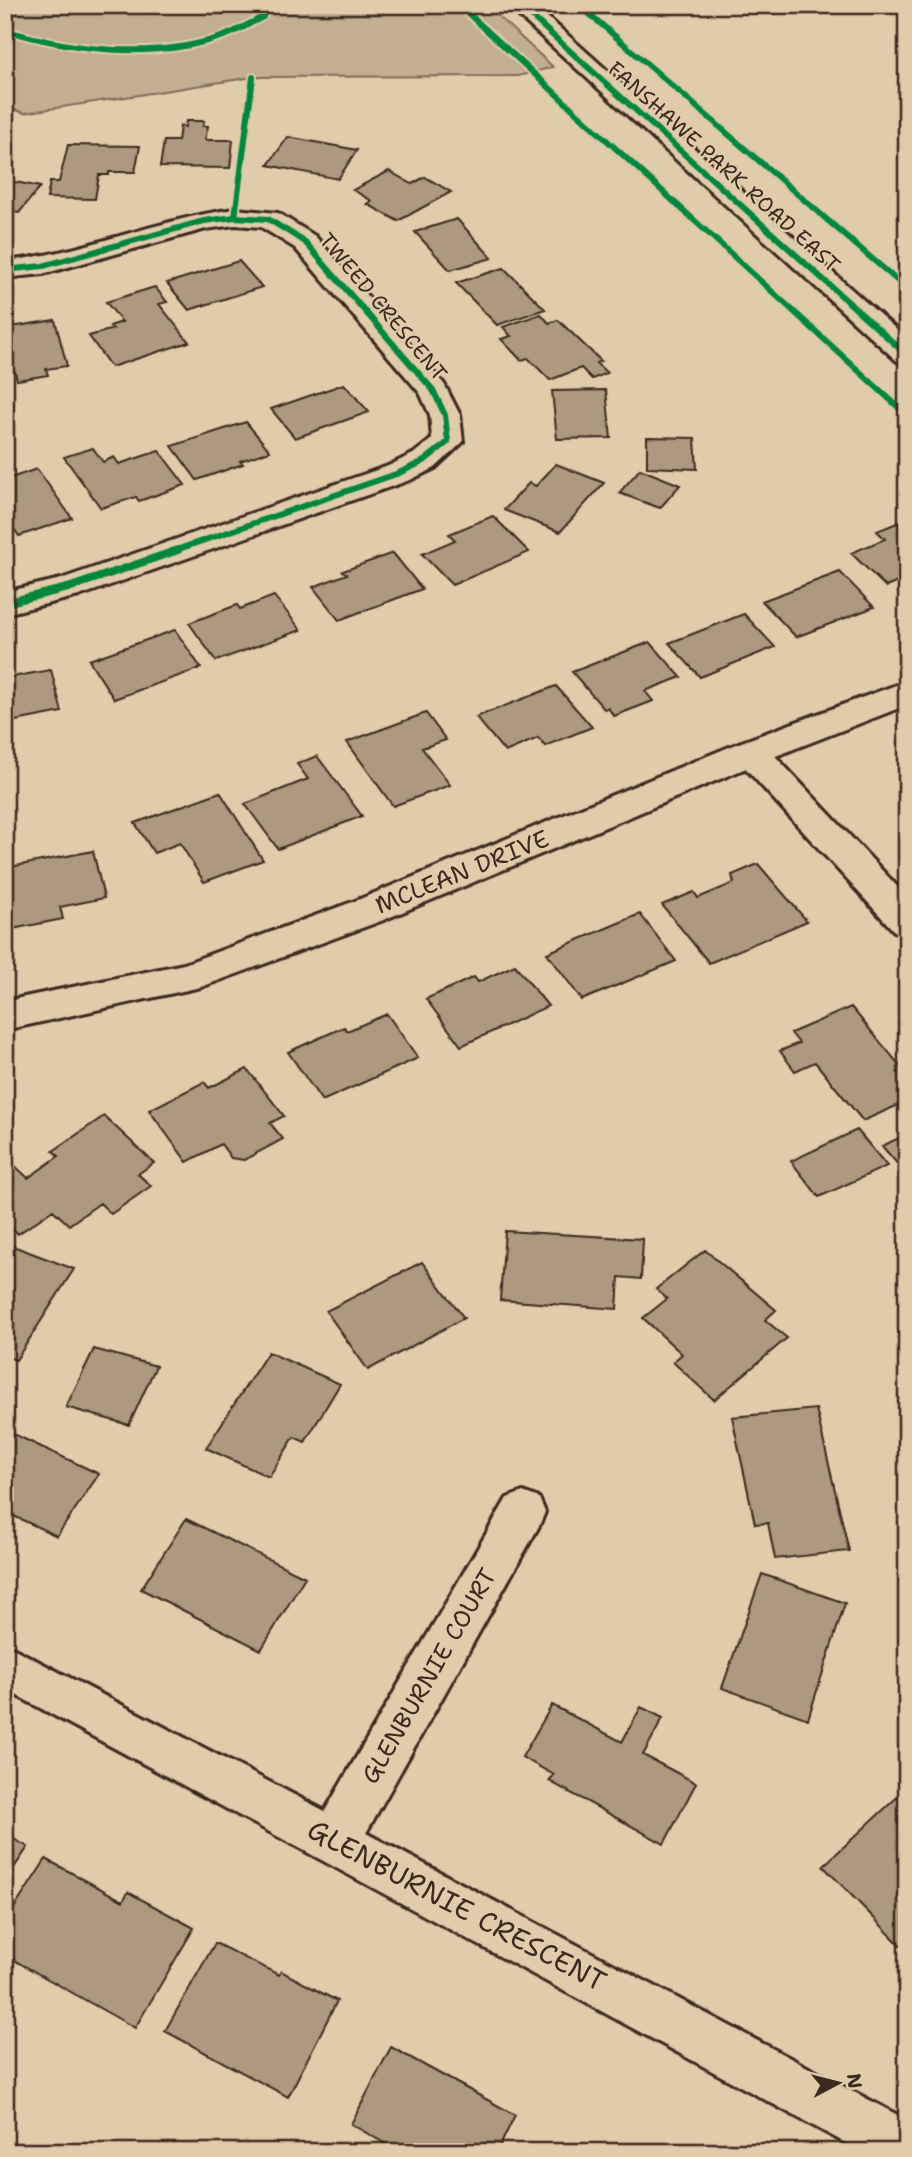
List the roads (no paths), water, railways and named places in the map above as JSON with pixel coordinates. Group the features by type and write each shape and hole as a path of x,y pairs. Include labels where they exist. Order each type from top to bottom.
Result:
{"street":[{"name":"FANSHAWE PARK ROAD EAST","path":"519,5 907,355"},
{"name":"TWEED CRESCENT","path":"5,270 43,266 204,221 236,217 268,219 305,242 433,390 445,415 448,442 424,461 399,473 68,589 5,603"},
{"name":"MCLEAN DRIVE","path":"5,1016 188,977 368,911 751,752 907,692"},
{"path":"751,752 907,921"},
{"name":"GLENBURNIE COURT","path":"335,1840 523,1512"},
{"name":"GLENBURNIE CRESCENT","path":"5,1665 907,2148"}]}
